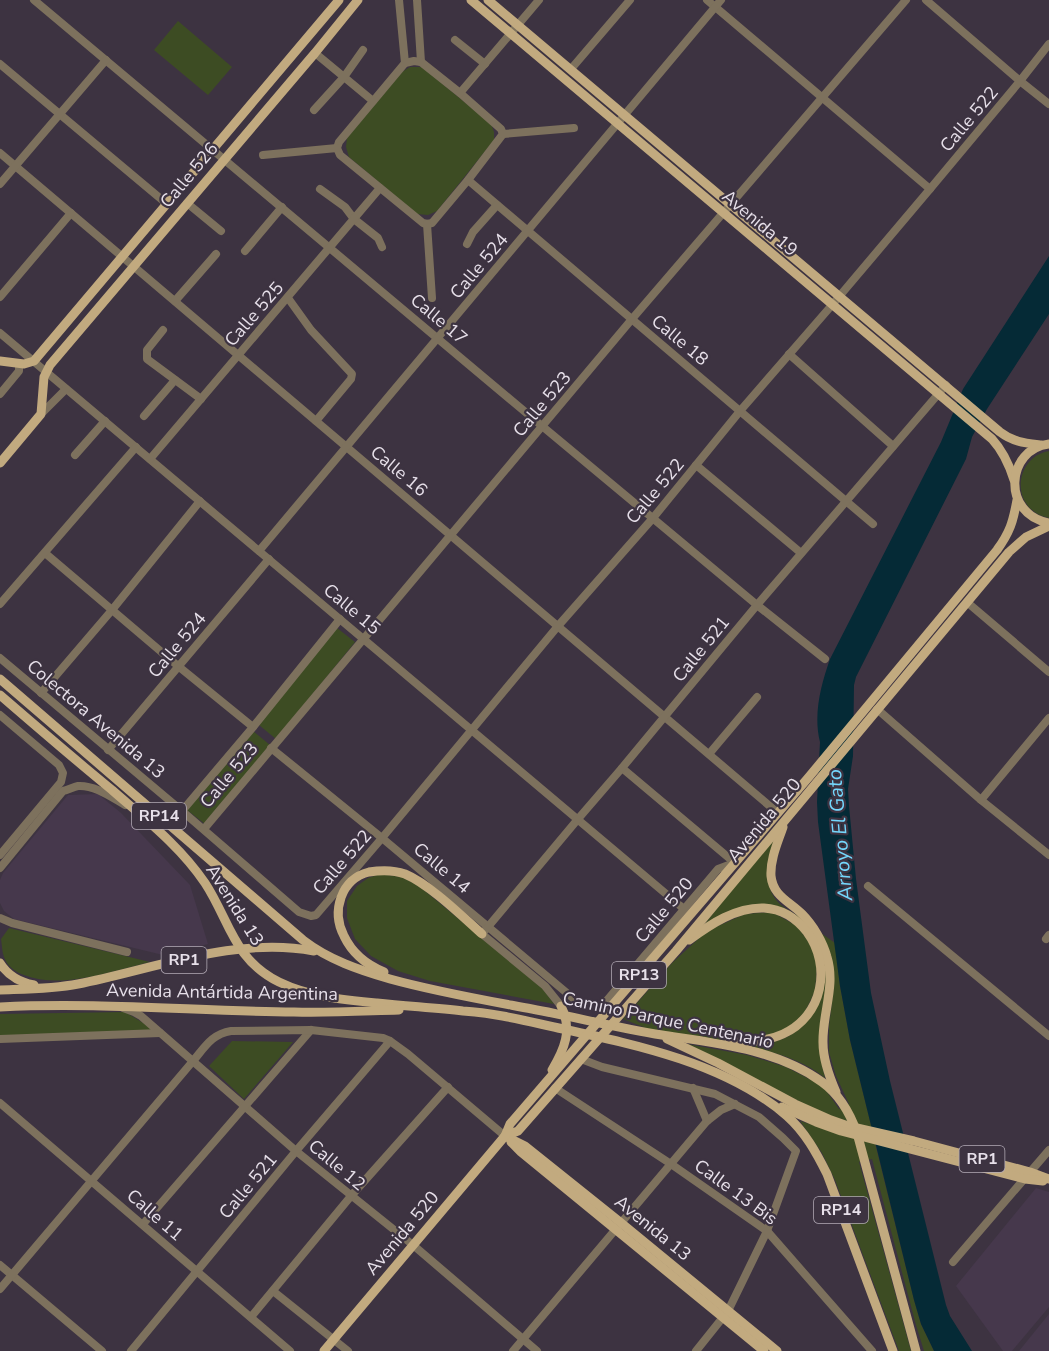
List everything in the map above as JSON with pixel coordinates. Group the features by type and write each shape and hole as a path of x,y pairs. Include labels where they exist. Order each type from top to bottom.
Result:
{"main road":[{"name":"Calle 526","path":"34,361 339,0"},
{"name":"Calle 526","path":"46,372 358,0"},
{"name":"Avenida 19","path":"471,0 571,69 1009,438 1021,443 1045,444"},
{"name":"Avenida 19","path":"488,0 514,29 618,125 992,439 1009,463 1014,480"},
{"path":"0,361 24,364 34,361"},
{"path":"0,463 41,414 46,372"},
{"path":"1014,480 1023,459 1031,451 1045,444"},
{"name":"RP13","path":"1014,480 1017,500 1023,509 1031,517 1049,525"},
{"name":"Avenida 520","path":"812,781 856,720 1008,535 1017,500"},
{"name":"Avenida 520","path":"505,1136 518,1131 675,951 782,816 878,709 1009,552 1026,537 1049,525"},
{"name":"Avenida 13","path":"0,679 319,952 352,967 396,980 536,1010"},
{"name":"Avenida 13","path":"0,695 134,809 176,848 212,895 232,936 244,954 261,970 292,988 316,995 345,1000 486,1013 533,1022"},
{"path":"782,816 771,875 777,892 783,900 802,914 814,930 828,958 831,985 823,1032 823,1052 837,1094"},
{"name":"Avenida 520","path":"324,1351 505,1136 510,1124 735,863 782,816"},
{"path":"396,980 363,960 343,934 339,912 340,898 348,884 358,876 379,870 406,874 485,930"},
{"path":"675,951 723,918 747,909 765,908 780,911 793,918 807,933 818,952 822,971 819,991 810,1012 800,1023 783,1034 765,1040 711,1042"},
{"name":"Avenida Antártida Argentina","path":"0,990 51,988 77,984 226,950 269,947 319,952"},
{"path":"0,963 5,971 18,981 51,988"},
{"name":"Avenida Antártida Argentina","path":"0,1007 116,1005 294,1012 444,1010"},
{"path":"542,1088 567,1039 567,1026 561,1006"},
{"name":"Camino Parque Centenario","path":"536,1010 740,1049 778,1060 810,1074 837,1094 857,1134 865,1160 916,1351"},
{"name":"Camino Parque Centenario","path":"533,1022 686,1061 754,1092 794,1123 808,1140 833,1188 892,1351"},
{"name":"RP1","path":"649,1033 702,1055 814,1113 872,1135 921,1151 1049,1180"},
{"name":"RP1","path":"754,1092 789,1111 841,1131 914,1141 1028,1175"},
{"name":"Avenida 13","path":"505,1136 521,1152 618,1226 726,1314 777,1351"},
{"name":"Avenida 13","path":"726,1314 764,1351"}],"street":[{"name":"Calle 17","path":"34,0 542,426 825,659"},
{"path":"399,0 405,63"},
{"path":"417,0 421,62"},
{"path":"460,93 539,0"},
{"path":"571,69 630,0"},
{"path":"707,0 930,189"},
{"name":"Calle 524","path":"259,551 721,0"},
{"name":"Calle 523","path":"204,829 632,319 906,0"},
{"path":"926,0 1049,104"},
{"path":"455,40 485,64"},
{"name":"Calle 522","path":"311,916 316,915 558,626 653,518 740,411 840,296 1049,44"},
{"path":"314,110 344,77 363,50"},
{"path":"315,53 373,100"},
{"path":"0,184 106,60"},
{"path":"503,134 501,129 460,93 421,62 414,61 405,63 339,142 337,148 340,155 427,224 432,223 503,134 574,128"},
{"path":"0,64 167,204"},
{"path":"263,155 337,148"},
{"name":"Calle 16","path":"0,153 782,816"},
{"name":"Calle 18","path":"468,180 873,524"},
{"name":"Calle 525","path":"150,459 380,188"},
{"path":"320,189 345,207 354,219 378,238 382,248"},
{"path":"187,203 221,231"},
{"path":"467,244 472,232 497,205"},
{"path":"245,251 282,207"},
{"path":"0,297 71,213"},
{"path":"427,224 432,298"},
{"path":"175,301 216,254"},
{"path":"288,298 311,330 352,375 351,380 316,421"},
{"path":"163,330 147,350 147,359 201,399"},
{"name":"Calle 15","path":"0,333 684,909"},
{"path":"789,354 893,446"},
{"path":"0,394 19,371 19,364"},
{"path":"144,416 175,380"},
{"name":"Calle 521","path":"485,930 801,553 946,386"},
{"path":"41,414 66,388"},
{"path":"75,454 105,421"},
{"path":"0,604 136,447"},
{"path":"696,465 801,553"},
{"path":"41,693 200,501"},
{"path":"45,553 253,727"},
{"name":"Calle 524","path":"108,750 269,559"},
{"path":"968,603 1049,672"},
{"name":"Calle 523","path":"182,811 340,619"},
{"name":"Colectora Avenida 13","path":"0,657 299,912 311,916"},
{"path":"709,754 757,697"},
{"path":"878,709 981,800 1049,855"},
{"path":"0,715 59,765 63,773 61,782 0,855"},
{"path":"981,800 1049,718"},
{"name":"Calle 14","path":"271,748 382,838 545,986 561,1006"},
{"path":"622,768 735,863"},
{"name":"RP1","path":"0,868 63,791 78,786 96,789 134,809"},
{"name":"Calle 520","path":"595,1007 609,1000 718,869 735,863"},
{"path":"868,886 1049,1036"},
{"path":"0,918 127,952"},
{"name":"Calle 14","path":"485,930 580,1004 595,1007"},
{"name":"Calle 12","path":"116,1005 134,1012 296,1151 413,1245 537,1351"},
{"path":"143,1224 311,1030"},
{"name":"Avenida Antártida Argentina","path":"193,1061 216,1036 222,1032 231,1031 311,1030 371,1036 390,1041"},
{"path":"0,1039 160,1034"},
{"name":"Calle 521","path":"131,1351 390,1041"},
{"name":"Avenida 13","path":"390,1041 505,1136"},
{"path":"581,1059 602,1067 715,1094 759,1117 796,1151 767,1231 726,1314 696,1351"},
{"path":"0,1289 193,1061"},
{"path":"251,1317 351,1196 448,1087"},
{"name":"Calle 13 Bis","path":"555,1088 671,1164 767,1231 872,1351"},
{"path":"693,1088 707,1121"},
{"name":"Calle 11","path":"0,1103 290,1351"},
{"path":"513,1351 707,1121 721,1110 735,1104"},
{"path":"953,1262 1049,1150"},
{"path":"0,1265 102,1351"},
{"path":"273,1291 348,1351"}],"shaded area":[{"path":"98,794 121,813 190,885 208,944 163,955 14,919 4,911 0,903 0,880 3,873 68,795"},
{"path":"1036,1188 1049,1192 1049,1307 1012,1351 1003,1351 956,1286"},
{"path":"1049,1314 1049,1351 1019,1351"}],"green space":[{"path":"178,21 232,67 208,95 154,50"},
{"path":"410,67 422,67 491,124 494,132 494,140 437,211 428,215 417,214 349,157 346,147 347,138 402,72"},
{"path":"1049,451 1049,518 1037,514 1028,506 1023,497 1021,478 1031,460"},
{"path":"337,628 355,642 276,739 259,725"},
{"path":"253,731 270,745 205,824 187,810"},
{"path":"776,835 768,868 772,894 779,903 807,924 818,942 825,961 827,980 820,1034 825,1078 806,1065 785,1056 740,1046 759,1045 789,1036 804,1024 815,1008 821,990 823,972 820,953 813,936 801,921 785,910 759,904 737,909 703,926"},
{"path":"380,874 402,877 419,886 543,989 554,1004 430,981 398,971 371,956 355,939 347,918 347,901 357,886 368,878"},
{"path":"772,912 797,926 814,949 817,968 815,991 805,1012 788,1029 759,1041 717,1040 651,1030 623,1019 672,963 707,931 745,914"},
{"path":"9,928 150,962 87,978 54,981 38,979 18,972 5,960 1,939"},
{"path":"818,931 835,943 850,1040 872,1129 824,1114 687,1044 747,1055 786,1067 825,1089 839,1109 849,1104 836,1076 829,1052 829,1026 834,985"},
{"path":"125,1012 160,1033 0,1037 0,1014"},
{"path":"232,1041 293,1042 244,1099 209,1066"},
{"path":"800,1121 875,1143 914,1300 921,1324 934,1351 924,1351 872,1159 859,1162 911,1351 899,1351 835,1180 822,1153"}],"water":[{"name":"Arroyo El Gato","path":"1049,256 1049,314 987,409 972,437 966,459 854,685 853,756 848,789 856,879 871,993 890,1081 946,1305 950,1316 972,1351 934,1351 921,1324 914,1300 850,1040 840,986 818,822 820,742 818,710 821,689 830,659 941,442 963,389"}]}
